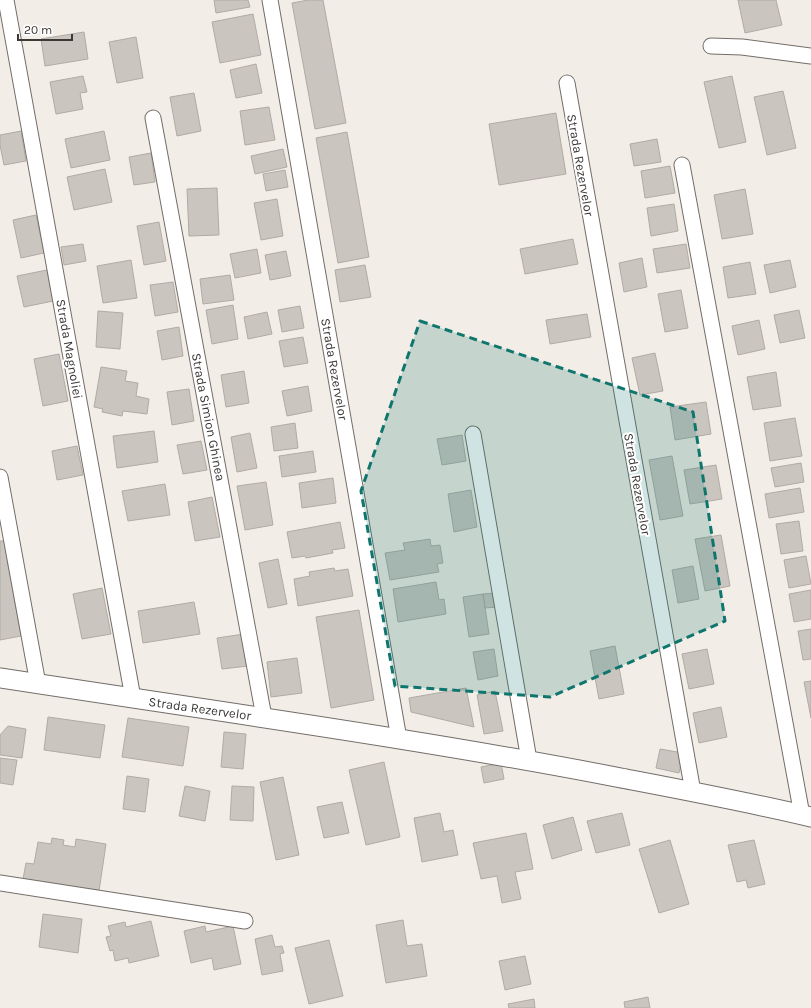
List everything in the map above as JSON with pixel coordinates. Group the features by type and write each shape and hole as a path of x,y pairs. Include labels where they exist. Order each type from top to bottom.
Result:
{"street":[{"name":"Strada Magnoliei","path":"6,0 133,698"},
{"name":"Strada Rezervelor","path":"270,0 399,739"},
{"path":"711,46 742,47 811,56"},
{"name":"Strada Rezervelor","path":"567,83 693,792"},
{"name":"Strada Simion Ghinea","path":"153,118 264,717"},
{"name":"Strada Rezervelor","path":"0,678 264,717 530,760 807,816 682,165"},
{"path":"474,434 530,760"},
{"path":"0,478 38,684"},
{"path":"0,883 245,921"}],"highlighted area":[{"path":"420,321 693,412 725,621 550,697 395,686 361,491"}],"building":[{"path":"214,0 248,0 250,7 216,13"},
{"path":"308,0 323,0 346,123 315,129 292,3"},
{"path":"738,0 776,0 782,25 745,33"},
{"path":"253,14 261,55 220,63 212,22"},
{"path":"84,32 88,59 45,66 41,39"},
{"path":"136,37 143,78 117,83 109,42"},
{"path":"256,64 262,93 236,98 230,70"},
{"path":"83,76 87,92 80,93 83,109 56,114 50,82"},
{"path":"732,76 746,142 719,148 704,82"},
{"path":"783,91 796,148 767,155 754,97"},
{"path":"194,93 201,131 177,136 170,97"},
{"path":"269,107 275,140 245,145 240,111"},
{"path":"556,113 566,174 499,185 489,124"},
{"path":"21,131 26,161 4,165 0,145 0,135"},
{"path":"104,131 110,160 71,168 65,139"},
{"path":"347,132 369,257 338,263 316,138"},
{"path":"657,139 661,162 634,166 630,144"},
{"path":"283,149 287,167 255,174 251,156"},
{"path":"151,153 155,182 134,185 129,157"},
{"path":"670,166 675,193 645,198 641,171"},
{"path":"105,169 112,202 74,210 67,177"},
{"path":"285,170 288,187 266,191 263,174"},
{"path":"217,188 219,235 189,236 187,189"},
{"path":"745,189 753,234 722,239 714,195"},
{"path":"277,199 283,236 261,240 254,203"},
{"path":"674,204 678,231 651,236 647,208"},
{"path":"36,215 44,253 21,258 13,220"},
{"path":"159,222 166,261 144,265 137,226"},
{"path":"573,239 578,264 525,274 520,249"},
{"path":"83,244 86,261 64,265 61,247"},
{"path":"686,244 690,268 657,273 653,249"},
{"path":"257,249 261,273 235,278 230,254"},
{"path":"286,251 291,276 270,280 265,255"},
{"path":"642,258 647,287 624,292 619,263"},
{"path":"131,260 137,298 103,303 97,266"},
{"path":"790,260 796,287 770,293 764,265"},
{"path":"750,262 756,294 728,298 723,267"},
{"path":"365,265 371,297 340,302 335,270"},
{"path":"47,270 53,301 24,307 17,276"},
{"path":"230,275 234,300 203,304 200,279"},
{"path":"173,282 178,312 155,316 150,285"},
{"path":"681,290 688,328 665,332 658,294"},
{"path":"233,305 238,339 212,344 206,310"},
{"path":"300,306 304,328 282,332 278,310"},
{"path":"799,310 805,338 780,343 774,315"},
{"path":"98,311 123,313 120,349 96,347"},
{"path":"267,312 272,334 248,339 244,317"},
{"path":"587,314 591,337 550,344 546,320"},
{"path":"759,320 765,349 738,355 732,326"},
{"path":"179,327 183,356 162,360 157,331"},
{"path":"303,337 308,363 284,367 279,341"},
{"path":"655,353 663,391 640,395 632,358"},
{"path":"59,354 68,401 43,406 34,359"},
{"path":"101,367 127,371 125,381 138,383 136,396 149,399 147,414 123,411 122,416 102,412 103,409 94,407"},
{"path":"244,371 249,403 226,407 221,375"},
{"path":"776,372 781,406 753,410 747,377"},
{"path":"308,386 312,411 287,416 282,391"},
{"path":"189,389 194,421 172,425 167,392"},
{"path":"706,402 711,434 675,440 670,407"},
{"path":"795,418 802,456 770,461 764,423"},
{"path":"295,423 298,448 274,451 271,427"},
{"path":"154,431 158,462 117,468 113,436"},
{"path":"250,433 257,468 237,472 231,437"},
{"path":"462,435 466,461 442,465 437,439"},
{"path":"201,441 207,470 183,474 177,445"},
{"path":"77,446 83,475 57,480 52,451"},
{"path":"313,451 316,472 282,477 279,456"},
{"path":"672,456 683,516 660,520 649,460"},
{"path":"801,463 804,482 775,487 771,468"},
{"path":"716,465 722,499 690,504 684,470"},
{"path":"333,478 336,503 302,508 299,483"},
{"path":"266,482 273,525 245,530 237,486"},
{"path":"165,484 170,515 128,521 122,491"},
{"path":"800,488 804,512 769,518 765,494"},
{"path":"471,490 477,527 454,532 448,494"},
{"path":"212,497 220,537 195,541 188,502"},
{"path":"799,521 803,551 781,554 776,524"},
{"path":"340,522 345,548 332,550 333,553 306,558 305,556 292,558 287,532"},
{"path":"721,535 730,586 705,591 695,539"},
{"path":"430,539 431,546 440,545 443,563 437,564 439,572 390,580 385,553 405,550 403,543"},
{"path":"0,541 4,541 21,636 0,640"},
{"path":"806,556 811,584 789,588 784,560"},
{"path":"278,559 287,604 268,608 259,563"},
{"path":"693,566 699,599 678,603 672,570"},
{"path":"334,568 335,571 348,569 353,596 298,606 294,579 310,576 309,572"},
{"path":"436,582 439,600 444,599 446,614 398,622 393,589"},
{"path":"102,588 111,634 82,639 73,594"},
{"path":"811,590 811,619 794,622 789,594"},
{"path":"495,593 497,607 485,608 483,594"},
{"path":"483,594 489,634 469,637 463,597"},
{"path":"194,602 200,634 143,643 138,611"},
{"path":"359,610 374,700 331,708 316,617"},
{"path":"811,629 811,659 803,660 798,631"},
{"path":"244,634 248,666 222,669 217,638"},
{"path":"615,646 624,694 599,699 590,651"},
{"path":"494,649 498,676 478,680 473,652"},
{"path":"707,649 714,684 689,689 682,654"},
{"path":"297,658 302,693 271,697 267,662"},
{"path":"811,681 811,718 804,682"},
{"path":"466,688 474,727 411,712 409,698"},
{"path":"495,691 503,731 484,734 477,695"},
{"path":"721,707 727,737 699,743 693,713"},
{"path":"48,717 105,725 100,758 44,750"},
{"path":"128,718 189,727 183,766 122,757"},
{"path":"8,726 26,729 22,758 0,755 0,735"},
{"path":"224,732 246,734 243,769 221,767"},
{"path":"660,749 683,753 679,773 656,768"},
{"path":"0,758 17,760 13,785 0,783"},
{"path":"384,762 400,837 366,845 349,770"},
{"path":"501,763 504,779 484,783 481,767"},
{"path":"127,776 149,779 145,812 123,809"},
{"path":"283,777 299,855 276,860 260,782"},
{"path":"185,786 210,791 205,821 179,816"},
{"path":"232,786 254,787 253,821 230,820"},
{"path":"342,802 349,833 324,838 317,807"},
{"path":"440,813 444,832 453,830 458,855 422,862 414,818"},
{"path":"622,813 630,845 596,853 587,821"},
{"path":"573,817 582,850 552,859 543,825"},
{"path":"526,833 533,869 515,872 521,899 502,903 497,876 481,879 473,843"},
{"path":"52,838 64,840 63,845 75,847 76,839 106,844 99,891 23,879 26,863 34,864 38,842 51,844"},
{"path":"670,840 689,904 659,913 639,849"},
{"path":"754,840 765,884 748,888 746,880 737,882 728,845"},
{"path":"43,914 82,919 78,953 39,947"},
{"path":"403,920 407,946 422,944 427,976 386,983 376,925"},
{"path":"151,921 159,956 129,963 128,958 115,961 113,950 110,951 106,937 111,936 108,926 125,922 126,927"},
{"path":"205,926 206,932 233,926 241,964 214,970 212,958 191,963 184,931"},
{"path":"272,935 275,947 282,946 284,953 280,954 283,971 262,975 255,939"},
{"path":"329,940 343,996 309,1004 295,948"},
{"path":"525,956 531,984 505,990 499,961"},
{"path":"648,997 650,1008 625,1008 624,1002"},
{"path":"534,999 535,1008 509,1008 508,1004"}]}
